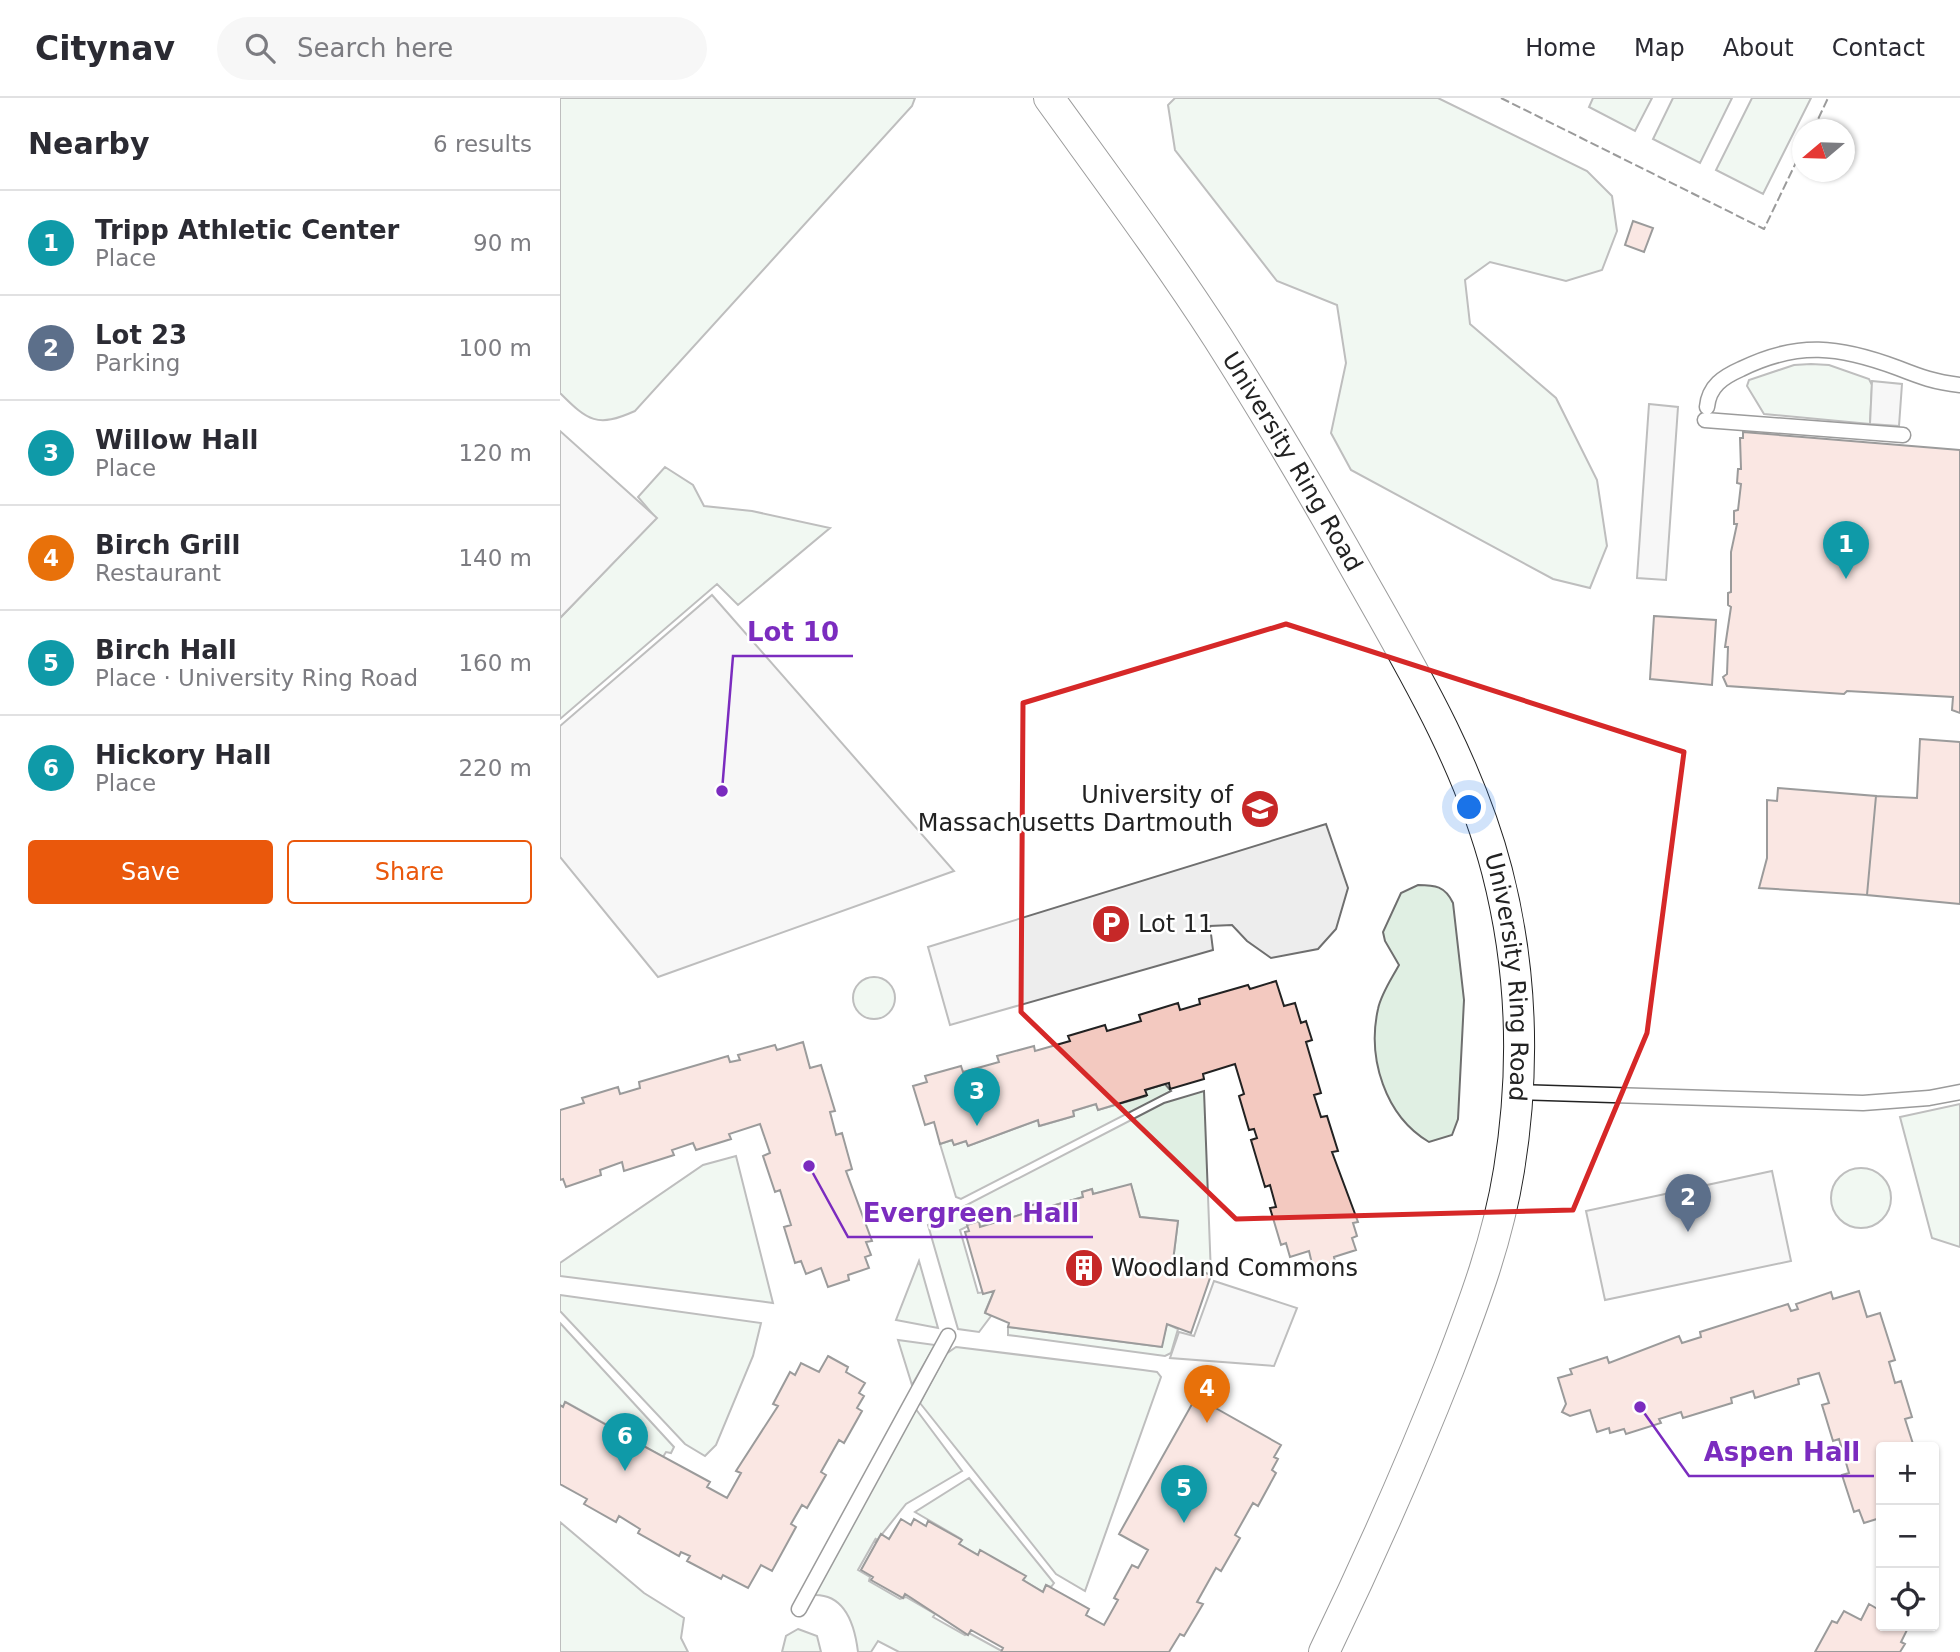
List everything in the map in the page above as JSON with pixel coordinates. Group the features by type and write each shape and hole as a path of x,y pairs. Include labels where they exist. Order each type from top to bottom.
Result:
{"street":[{"name":"University Ring Road","path":"1049,98 1216,336 1320,505 1450,741 1473,795 1505,906 1518,1013 1515,1130 1504,1202 1471,1311 1418,1446 1324,1652"}],"lane":[{"path":"1903,435 1706,413 1708,395 1715,384 1735,372 1789,350 1813,348 1834,349 1876,360 1929,382 1960,385"},
{"path":"1517,1092 1863,1103 1929,1098 1960,1092"},
{"path":"799,1608 948,1336"}],"highlighted area":[{"path":"1286,624 1684,752 1647,1033 1573,1210 1236,1219 1021,1012 1023,703"}],"green space":[{"path":"560,98 915,98 912,106 635,411 602,420 594,419 578,410 560,393"},
{"path":"1175,98 1438,98 1587,171 1612,196 1617,231 1602,270 1566,281 1490,262 1465,280 1470,324 1556,398 1597,480 1607,546 1590,588 1553,579 1351,470 1331,433 1346,363 1337,305 1277,281 1175,150 1168,105"},
{"path":"1593,98 1652,98 1635,131 1589,107"},
{"path":"1673,98 1732,98 1700,163 1653,139"},
{"path":"1752,98 1811,98 1800,119 1792,119 1792,136 1763,194 1716,170"},
{"path":"1794,365 1829,365 1869,379 1872,385 1870,424 1764,414 1747,386 1749,380"},
{"path":"665,467 693,485 704,506 752,511 830,528 738,605 717,584 560,719 560,618 656,518 638,497"},
{"path":"1418,885 1439,888 1447,893 1453,903 1464,1000 1458,1119 1452,1135 1429,1142 1401,1117 1391,1101 1383,1084 1375,1047 1379,1003 1399,965 1385,941 1383,932 1401,893"},
{"path":"874,977 889,983 895,998 889,1013 874,1019 859,1013 853,998 859,983"},
{"path":"1165,1084 1171,1091 961,1199 956,1197 940,1144 952,1140 954,1145 966,1141 968,1146 1038,1120 1040,1126 1074,1116 1073,1111 1096,1104 1098,1110 1146,1096 1145,1090"},
{"path":"1204,1091 1211,1275 1173,1261 1178,1221 1140,1217 1131,1185 1093,1194 1092,1189 1082,1192 1083,1197 1038,1210 1025,1207 1026,1213 980,1227 978,1221 960,1230 978,1293 994,1291 985,1312 991,1316 979,1332 958,1329 928,1225 1164,1103"},
{"path":"1960,1104 1960,1247 1932,1238 1900,1117"},
{"path":"736,1156 773,1303 560,1276 560,1263 703,1165"},
{"path":"1855,1168 1867,1168 1883,1176 1889,1186 1889,1210 1883,1220 1867,1228 1855,1228 1839,1220 1831,1204 1831,1192 1839,1176"},
{"path":"919,1261 938,1328 896,1320"},
{"path":"560,1295 761,1323 753,1356 716,1445 705,1456 685,1444 560,1311"},
{"path":"560,1323 674,1447 671,1453 666,1452 663,1457 630,1438 627,1442 607,1432 609,1426 566,1402 563,1407 560,1405"},
{"path":"1167,1324 1178,1329 1171,1353 1165,1356 1008,1335 1008,1327 1161,1347"},
{"path":"898,1340 935,1345 912,1385"},
{"path":"956,1347 1157,1372 1161,1377 1085,1591 1056,1574 920,1403 946,1354"},
{"path":"915,1408 962,1471 906,1504 875,1543 876,1538 858,1570 870,1577 869,1581 900,1599 906,1597 935,1614 933,1617 965,1635 969,1633 1000,1650 998,1652 899,1652 878,1641 871,1652 858,1652 851,1623 841,1606 825,1596 814,1595"},
{"path":"969,1478 1054,1583 1051,1587 1046,1585 1043,1592 1023,1580 1025,1577 980,1551 978,1555 959,1544 961,1539 915,1512"},
{"path":"560,1522 644,1593 684,1618 681,1638 688,1652 560,1652"},
{"path":"798,1629 817,1636 821,1652 782,1652 786,1636"}],"shaded area":[{"path":"1872,381 1902,384 1899,426 1870,424"},
{"path":"1649,404 1678,407 1666,580 1637,578"},
{"path":"560,431 657,518 560,618"},
{"path":"712,595 954,871 658,977 560,857 560,726"},
{"name":"Lot 11","path":"1326,824 1348,888 1336,929 1318,949 1271,958 1247,941 1232,925 1210,926 1213,950 950,1025 928,947"},
{"path":"1772,1171 1791,1261 1605,1300 1586,1211"},
{"path":"1214,1281 1297,1308 1274,1366 1170,1358 1179,1332 1194,1336"}],"building":[{"path":"1633,221 1653,228 1644,252 1625,245"},
{"path":"1743,432 1960,450 1960,713 1952,710 1953,697 1847,691 1844,694 1727,686 1723,677 1727,674 1728,647 1725,647 1731,607 1728,605 1728,593 1731,592 1731,552 1737,524 1734,524 1734,511 1738,510 1741,484 1737,483 1738,469 1741,469 1740,438 1743,438"},
{"path":"1654,616 1716,620 1712,685 1650,679"},
{"path":"1920,739 1960,742 1960,904 1867,895 1876,796 1917,798"},
{"path":"1778,788 1876,796 1867,895 1759,888 1767,858 1767,800 1777,801"},
{"path":"1276,981 1284,1006 1295,1003 1301,1023 1306,1021 1312,1040 1306,1042 1321,1093 1314,1095 1321,1117 1327,1116 1338,1151 1332,1152 1358,1222 1353,1223 1357,1236 1352,1238 1356,1250 1334,1257 1335,1262 1313,1268 1309,1251 1290,1257 1286,1243 1281,1245 1270,1208 1276,1207 1270,1185 1265,1187 1251,1140 1257,1138 1254,1129 1249,1130 1239,1096 1244,1094 1235,1064 1203,1074 1204,1079 1170,1089 1169,1083 1165,1084 1145,1090 1147,1095 1098,1110 1096,1104 1073,1111 1074,1116 1039,1126 1038,1120 968,1146 966,1141 954,1145 952,1140 940,1144 934,1122 925,1125 913,1086 927,1082 925,1076 961,1066 963,1072 999,1062 997,1056 1034,1046 1035,1051 1070,1041 1068,1036 1105,1025 1107,1031 1141,1021 1139,1015 1178,1003 1180,1010 1200,1004 1199,999 1248,985 1250,989"},
{"path":"803,1042 810,1068 821,1065 835,1111 830,1112 836,1135 842,1133 852,1169 846,1171 872,1241 866,1242 871,1255 865,1257 869,1268 848,1275 849,1280 828,1287 821,1268 806,1274 801,1261 795,1263 784,1227 791,1225 780,1190 775,1192 763,1156 770,1153 760,1124 729,1134 731,1139 696,1150 693,1143 672,1150 674,1155 624,1171 622,1162 600,1170 601,1175 566,1187 563,1179 560,1180 560,1110 584,1103 582,1098 618,1087 620,1094 640,1088 639,1082 728,1056 730,1062 740,1060 738,1055 775,1045 777,1050"},
{"name":"Woodland Commons","path":"1131,1184 1140,1217 1178,1221 1173,1261 1211,1275 1191,1333 1167,1324 1162,1347 1008,1327 1009,1323 985,1313 994,1291 983,1294 965,1232 969,1231 967,1225 979,1221 980,1227 1026,1213 1025,1207 1036,1204 1038,1210 1083,1197 1082,1192 1092,1189 1093,1194"},
{"path":"1859,1291 1867,1317 1880,1313 1895,1360 1889,1362 1895,1383 1901,1381 1912,1417 1905,1419 1912,1442 1876,1442 1876,1519 1864,1523 1859,1510 1854,1512 1842,1475 1849,1473 1839,1439 1833,1441 1822,1405 1829,1403 1819,1373 1798,1379 1799,1384 1755,1398 1753,1391 1731,1398 1732,1403 1683,1418 1681,1412 1659,1419 1661,1423 1626,1434 1624,1429 1610,1433 1609,1428 1597,1432 1590,1410 1570,1416 1562,1412 1566,1404 1558,1378 1572,1374 1570,1369 1607,1357 1609,1363 1679,1336 1682,1343 1701,1337 1700,1332 1788,1304 1791,1311 1798,1309 1796,1304 1831,1292 1833,1299"},
{"path":"828,1356 848,1367 846,1372 865,1383 859,1393 864,1396 857,1408 862,1411 844,1443 839,1440 821,1472 826,1475 807,1508 802,1505 791,1524 796,1527 772,1571 761,1565 748,1588 723,1575 721,1579 687,1561 690,1556 681,1552 679,1556 638,1533 640,1529 619,1516 616,1522 584,1504 587,1499 560,1484 560,1405 563,1407 565,1402 610,1427 607,1432 627,1442 629,1438 710,1482 707,1487 727,1498 741,1473 736,1471 778,1406 773,1404 790,1372 795,1375 801,1363 819,1372"},
{"path":"1196,1397 1281,1445 1274,1457 1278,1459 1272,1470 1276,1473 1258,1506 1253,1503 1235,1535 1240,1538 1221,1571 1216,1568 1197,1602 1203,1604 1184,1636 1180,1634 1169,1652 1001,1652 1003,1648 971,1630 968,1635 905,1594 903,1598 871,1580 873,1577 861,1570 881,1534 889,1539 901,1519 911,1525 914,1519 926,1526 928,1521 962,1540 959,1544 978,1555 980,1550 1026,1576 1023,1580 1043,1592 1046,1585 1089,1609 1086,1615 1104,1625 1118,1600 1114,1598 1132,1565 1138,1568 1148,1550 1119,1534"},
{"path":"1869,1604 1876,1608 1876,1631 1906,1631 1901,1642 1905,1644 1900,1652 1815,1652 1832,1621 1837,1623 1844,1611 1861,1620"}],"fence":[{"path":"1501,98 1764,229 1792,171"},
{"path":"1818,119 1828,98"}],"place":[{"name":"Tripp Athletic Center","path":"1846,579"},
{"name":"Lot 10","path":"722,791"},
{"name":"University of Massachusetts Dartmouth","path":"1260,809"},
{"name":"Lot 11","path":"1111,924"},
{"name":"Willow Hall","path":"977,1126"},
{"name":"Evergreen Hall","path":"809,1166"},
{"name":"Lot 23","path":"1688,1232"},
{"name":"Woodland Commons","path":"1084,1268"},
{"name":"Aspen Hall","path":"1640,1407"},
{"name":"Birch Grill","path":"1207,1423"},
{"name":"Hickory Hall","path":"625,1471"},
{"name":"Birch Hall","path":"1184,1523"}]}
